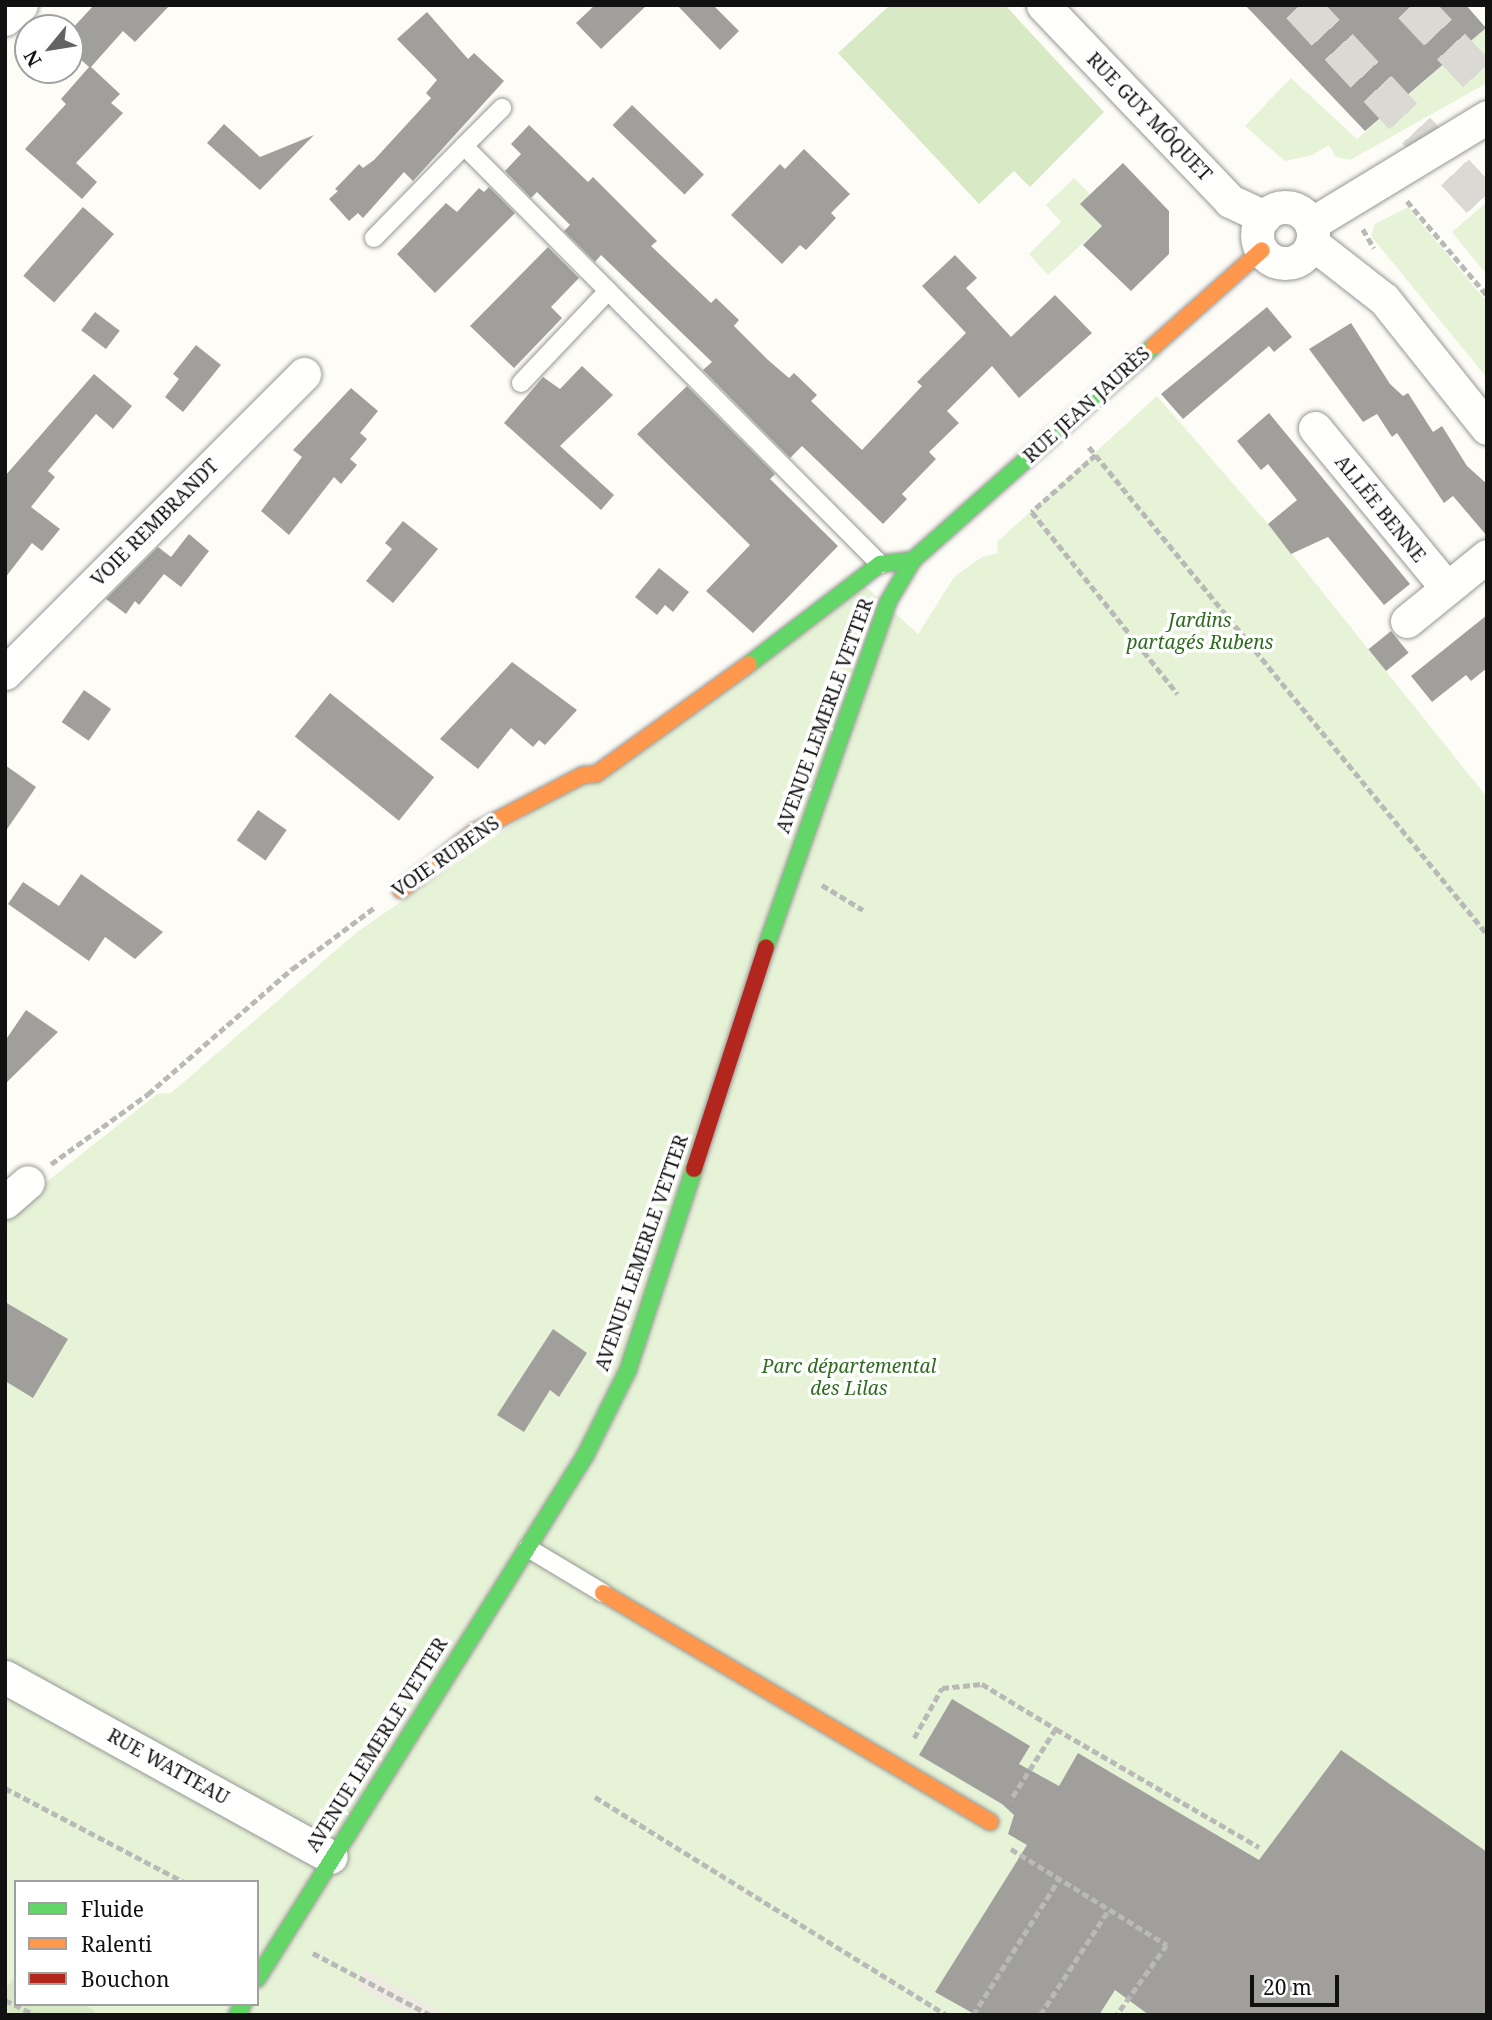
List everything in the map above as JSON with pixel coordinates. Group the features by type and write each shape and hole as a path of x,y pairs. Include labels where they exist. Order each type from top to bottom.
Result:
{"street":[{"path":"5,19 21,5"},
{"name":"RUE GUY MÔQUET","path":"1043,5 1230,201 1264,217"},
{"path":"1487,117 1312,234 1294,261 1276,261 1262,250 1258,233 1264,217 1290,207 1306,216 1312,234 1384,299 1487,428"},
{"name":"RUE JEAN JAURÈS","path":"913,560 1262,250"},
{"name":"VOIE REMBRANDT","path":"5,673 304,374"},
{"name":"ALLÉE BENNE","path":"1315,428 1447,587"},
{"path":"1407,621 1487,556"},
{"path":"880,564 913,560"},
{"name":"AVENUE LEMERLE VETTER","path":"259,1976 585,1455 628,1370 836,738 888,602 913,560"},
{"name":"VOIE RUBENS","path":"401,890 476,831 583,775 596,774 698,703 880,564"},
{"path":"603,1593 990,1822"},
{"name":"RUE WATTEAU","path":"5,1677 331,1857"}],"lane":[{"path":"374,238 502,108"},
{"path":"464,146 880,564"},
{"path":"521,383 608,291"},
{"path":"528,1548 603,1593"}],"path":[{"path":"1402,195 1487,295"},
{"path":"1178,694 1032,512 1094,453 1487,934"},
{"path":"824,885 863,910"},
{"name":"VOIE RUBENS","path":"17,1192 148,1094 292,969 401,890"},
{"path":"897,1767 942,1688 982,1684 1259,1847"},
{"path":"1056,1729 1001,1818 990,1822 997,1841 1167,1945 1117,2015"},
{"path":"5,1788 180,1880"},
{"path":"595,1797 947,2015"},
{"path":"973,2015 1059,1880"},
{"path":"1040,2015 1109,1909"},
{"path":"305,1949 430,2015"},
{"path":"17,2006 36,2015"}],"green space":[{"path":"890,5 1005,5 1104,112 1030,187 1014,171 979,204 838,53"},
{"path":"1487,27 1487,83 1350,160 1336,157 1329,145 1312,155 1285,161 1245,126 1291,78 1357,139"},
{"path":"1074,178 1090,194 1081,204 1102,226 1048,275 1029,254 1061,222 1046,205"},
{"path":"1487,202 1487,275 1452,232"},
{"path":"1408,207 1487,302 1487,378 1371,236 1375,224"},
{"name":"Parc départemental des Lilas","path":"1157,396 1268,524 1487,797 1487,2015 5,2015 5,1215 157,1094 171,1093 357,932 862,583 918,634 955,576 982,557 998,553 997,542"},
{"path":"14,1978 14,2006 85,2006 94,2010 94,2015 5,2015 6,1988"}],"shaded area":[{"path":"364,1969 449,2015 410,2015 355,1986"}],"building":[{"path":"94,5 170,5 135,42 123,31 91,67 120,94 111,103 123,113 76,163 97,182 82,199 25,149 66,104 61,99 74,84 84,84 84,73 89,67 84,63 84,16"},
{"path":"595,5 647,5 601,49 576,23"},
{"path":"677,5 713,5 739,31 720,50"},
{"path":"1245,5 1466,5 1486,28 1365,131"},
{"path":"427,12 468,59 474,53 504,81 413,181 404,172 363,218 358,213 349,221 329,199 338,191 335,189 359,164 363,168 374,160 431,98 426,93 437,80 397,39"},
{"path":"632,105 704,174 684,195 613,125"},
{"path":"224,124 260,157 314,135 260,190 207,143"},
{"path":"529,125 588,182 593,177 657,241 651,246 711,303 716,298 739,320 734,326 768,360 789,378 794,373 817,395 811,401 862,450 922,386 917,382 966,333 922,286 955,255 977,278 966,288 1011,337 1055,295 1092,333 1019,398 992,366 947,411 959,423 929,452 936,459 902,494 907,499 883,524 802,446 790,458 703,370 712,362 601,255 595,262 564,231 570,225 537,192 531,198 505,171 521,154 511,144"},
{"path":"804,149 850,194 831,213 836,218 806,250 800,245 782,264 731,215 780,164 785,169"},
{"path":"1123,163 1169,211 1169,254 1131,291 1083,245 1102,226 1080,204"},
{"path":"489,187 515,213 435,293 397,254 446,203 457,212 479,188 484,192"},
{"path":"83,207 114,234 54,303 23,276"},
{"path":"548,247 579,278 551,307 562,318 514,368 470,326"},
{"path":"1267,307 1292,337 1274,352 1269,346 1183,419 1161,394"},
{"path":"95,312 120,331 106,349 81,330"},
{"path":"1351,323 1390,384 1403,396 1408,393 1433,432 1442,426 1467,466 1487,484 1487,536 1453,496 1444,503 1397,433 1392,437 1377,414 1363,422 1309,349"},
{"path":"196,345 221,365 183,412 165,397 179,379 173,374"},
{"path":"582,366 613,395 560,446 614,495 601,510 504,423 543,377 560,389"},
{"path":"94,374 132,406 113,429 96,414 48,471 55,477 31,507 60,529 42,551 32,543 5,578 5,476"},
{"path":"687,386 775,474 770,479 838,546 753,633 706,591 750,545 637,434"},
{"path":"351,388 378,411 360,433 367,439 350,459 357,465 341,484 334,477 289,535 261,511 302,457 293,450"},
{"path":"1269,413 1410,584 1384,605 1328,537 1291,554 1268,524 1297,500 1268,464 1261,470 1237,441"},
{"path":"403,521 438,549 393,603 366,581 392,549 385,543"},
{"path":"189,534 209,551 181,587 164,574 139,605 135,601 126,614 106,599 158,547 171,557"},
{"path":"659,568 689,592 673,612 665,605 657,615 635,597"},
{"path":"1487,615 1487,668 1471,681 1466,675 1432,702 1411,676"},
{"path":"1391,631 1409,653 1386,671 1368,649"},
{"path":"512,662 577,710 545,745 539,740 533,747 511,728 478,769 440,739"},
{"path":"84,690 111,709 89,741 62,722"},
{"path":"330,693 434,777 399,821 295,737"},
{"path":"5,765 36,787 5,832"},
{"path":"258,810 287,830 265,860 237,840"},
{"path":"81,874 163,932 135,959 105,937 89,961 8,904 23,882 59,906"},
{"path":"26,1010 58,1032 5,1084 5,1041"},
{"path":"5,1302 68,1339 33,1398 5,1381"},
{"path":"553,1329 587,1353 559,1397 550,1390 524,1432 497,1415"},
{"path":"952,1699 1030,1746 1019,1764 1059,1786 1078,1753 1259,1860 1341,1750 1487,1852 1487,2015 1149,2015 1115,1990 1099,2015 976,2015 935,1992 1027,1845 1008,1834 1014,1815 1002,1804 919,1755"}],"tunnel":[{"path":"1300,5 1487,207"},
{"path":"1412,5 1487,85"}],"traffic: fast":[{"path":"766,947 888,602 913,560 1154,346"},
{"path":"749,664 880,564 913,560"},
{"path":"259,1976 585,1456 628,1370 694,1169"},
{"path":"237,2015 242,2006"}],"traffic: slow":[{"path":"1154,346 1262,250"},
{"path":"401,890 476,831 583,775 596,774 749,664"},
{"path":"603,1593 990,1822"}],"traffic: jam":[{"path":"694,1169 766,947"}],"park label":[{"name":"Jardins partagés Rubens","path":"1200,632"}]}
